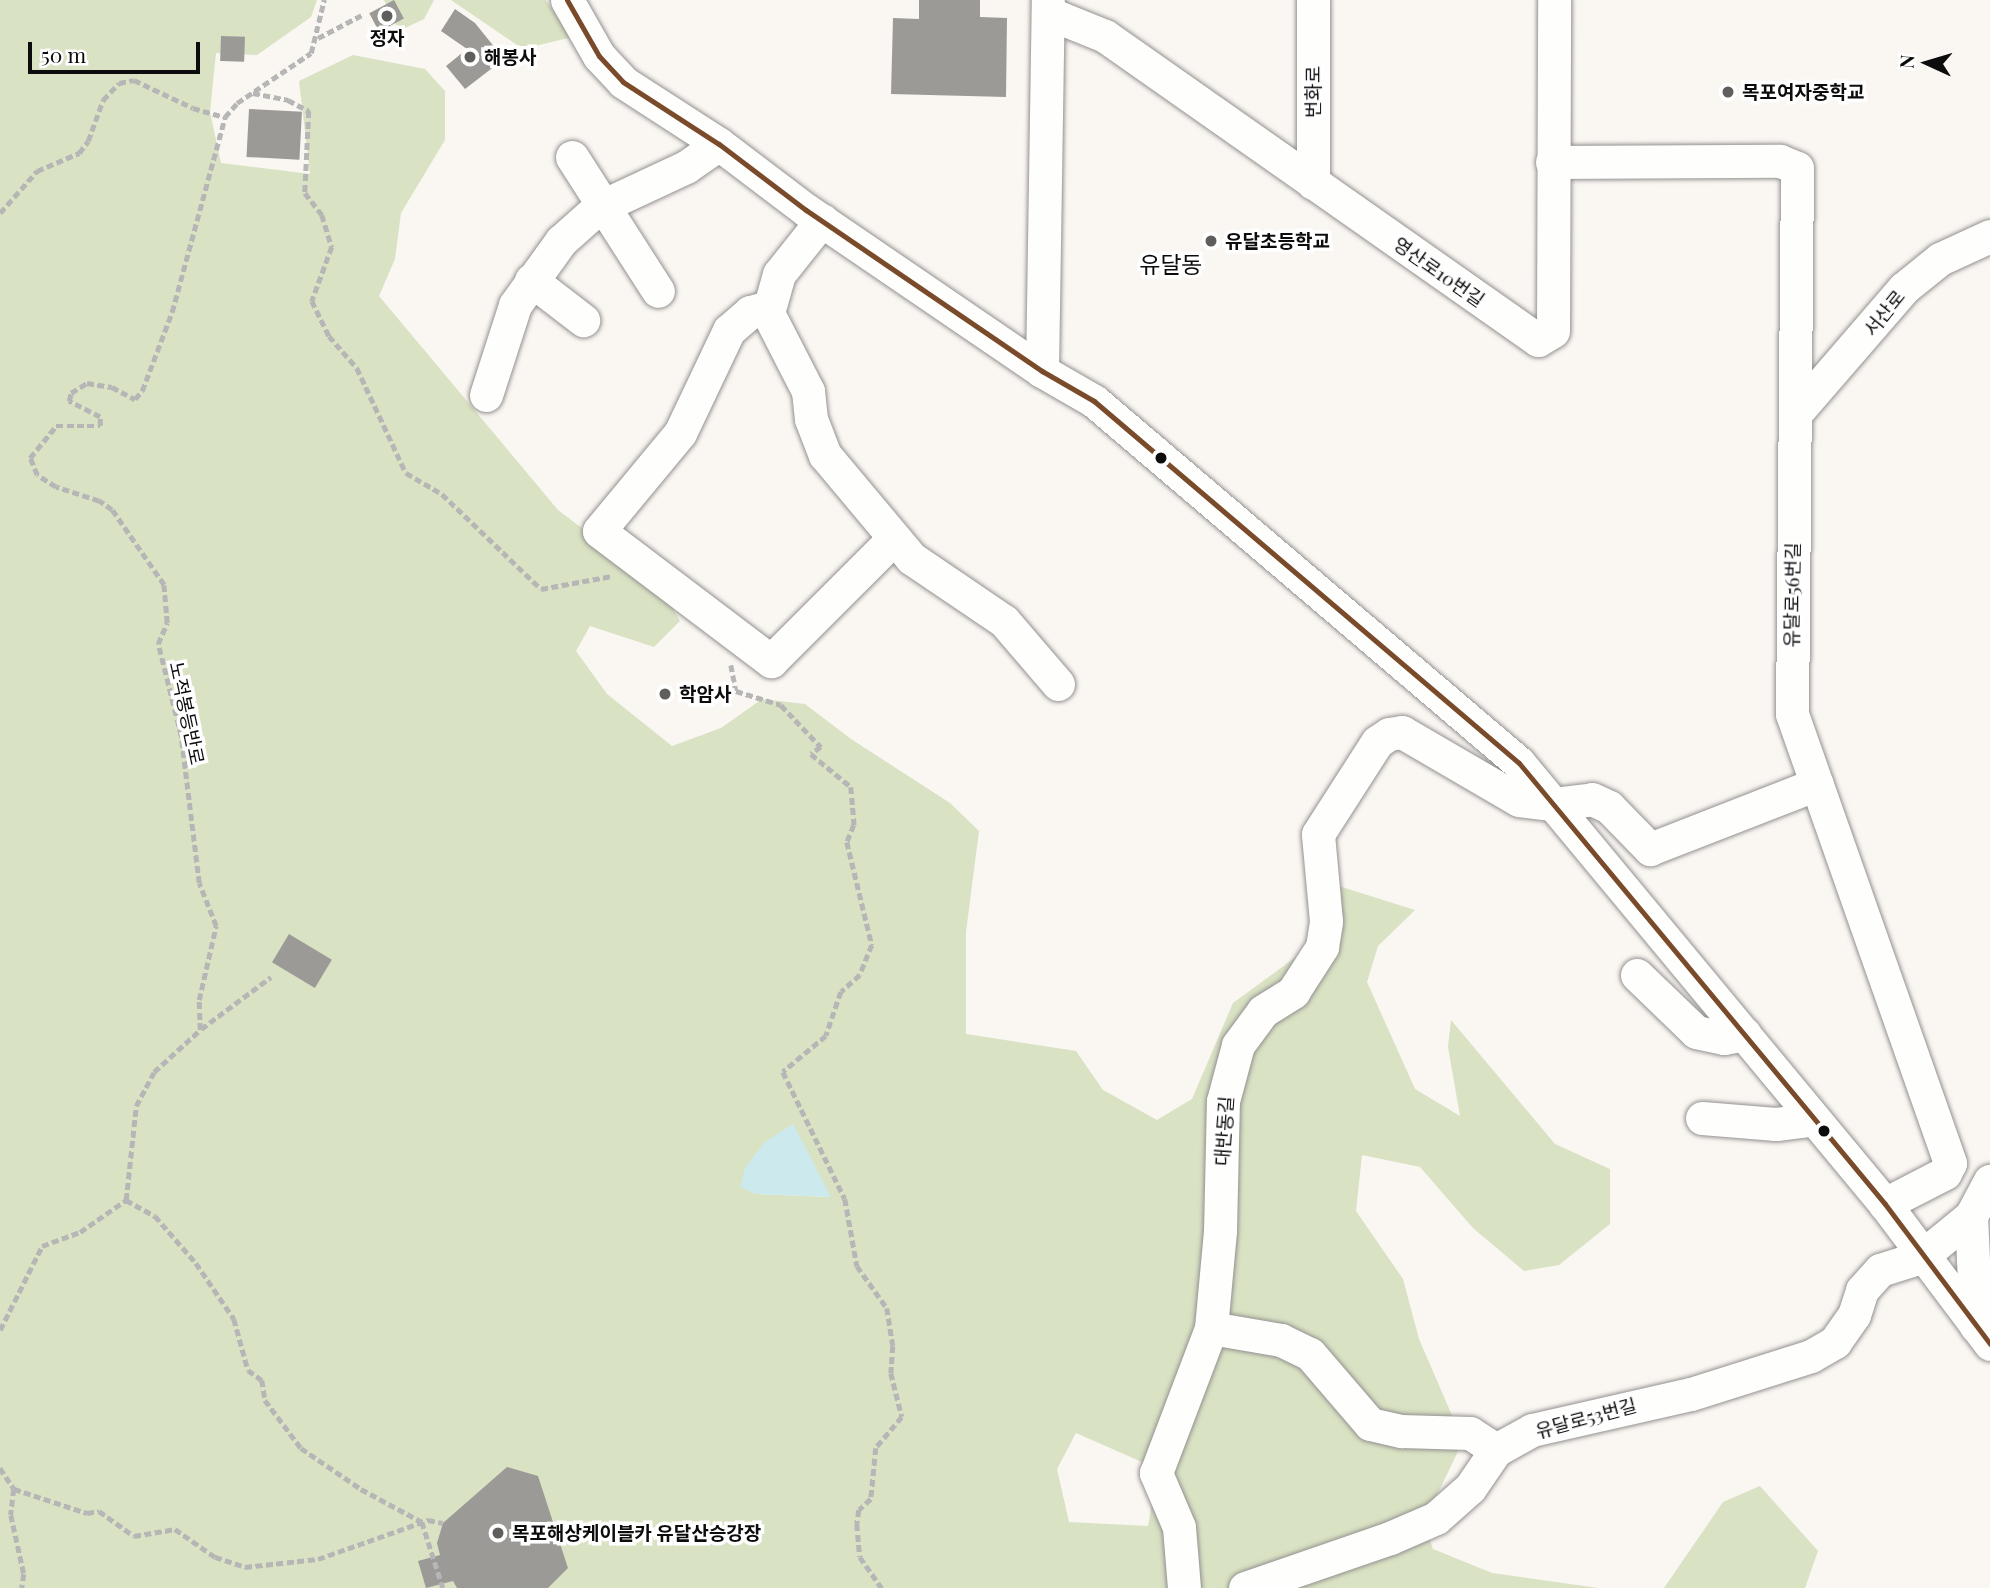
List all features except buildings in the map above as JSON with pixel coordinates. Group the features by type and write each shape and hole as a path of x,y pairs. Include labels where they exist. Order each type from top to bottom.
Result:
{"street":[{"path":"567,0 599,56 623,82 719,144 822,220 1042,371 1094,401 1325,594 1519,763 1885,1204 1921,1257 1983,1335"},
{"name":"번화로","path":"1313,0 1313,183"},
{"name":"영산로10번길","path":"1048,7 1105,36 1538,340 1553,331 1554,0"},
{"path":"1042,371 1048,7"},
{"path":"486,395 515,305 561,241 603,205 686,167 719,144"},
{"path":"572,158 658,291"},
{"name":"유달로56번길","path":"1552,162 1793,163 1799,187 1790,689 1796,726 1950,1163 1945,1173 1885,1204"},
{"path":"822,220 779,274 769,307 771,325 808,391 811,419 825,455 920,565 1004,621 1058,684"},
{"name":"서산로","path":"1796,414 1904,288 1940,259 1990,236"},
{"path":"531,280 583,320"},
{"path":"769,307 750,312 729,330 680,433 599,531 655,576 694,599 750,648 771,661 894,538"},
{"name":"대반동길","path":"1184,1588 1179,1527 1156,1473 1211,1328 1220,1231 1223,1101 1238,1045 1263,1011 1293,992 1322,947 1326,921 1318,834 1339,796 1377,742 1389,734 1402,732 1518,800 1555,804"},
{"path":"1555,804 1592,799 1609,807 1650,849 1816,784"},
{"path":"1637,975 1696,1032 1724,1038 1745,1034"},
{"path":"1702,1118 1776,1125 1814,1119"},
{"path":"1921,1257 1971,1216 1990,1181"},
{"path":"1971,1216 1983,1335"},
{"name":"유달로53번길","path":"1245,1588 1390,1538 1436,1518 1470,1488 1496,1450 1532,1430 1691,1394 1811,1356 1835,1342 1854,1315 1862,1290 1880,1270 1921,1257"},
{"path":"1211,1328 1281,1340 1310,1354 1370,1424 1401,1431 1470,1433 1496,1450"}],"path":[{"path":"0,213 37,171 79,153 88,141 103,100 119,83 135,80 193,108 225,117 252,93 311,53 318,38 324,0"},
{"path":"318,38 362,15"},
{"path":"252,93 288,100 309,111 305,193 322,215 332,247 312,301 329,336 357,369 406,473 442,494 541,589 564,588 599,576 655,576"},
{"name":"노적봉등반로","path":"200,1030 199,1000 216,926 199,883 181,736 158,644 167,623 164,585 113,510 99,501 56,487 37,475 29,463 56,426 100,426 103,421 75,406 71,393 87,383 112,387 135,400 142,391 172,313 225,117"},
{"path":"750,648 730,659 736,691 781,705 821,747 811,754 851,787 854,824 847,842 872,945 860,975 841,992 826,1036 783,1072 845,1199 857,1266 887,1308 893,1346 891,1373 902,1417 876,1448 871,1499 859,1510 858,1524 860,1557 882,1588"},
{"path":"0,1330 42,1246 80,1232 126,1200 136,1106 154,1072 200,1030 271,977"},
{"path":"126,1200 155,1216 196,1263 234,1319 248,1370 262,1380 265,1401 301,1448 361,1489 422,1522 443,1588"},
{"path":"0,1468 14,1489 87,1513 99,1511 134,1536 175,1529 215,1557 267,1568 318,1559 422,1522 443,1523"},
{"path":"14,1489 11,1515 24,1574 22,1588"}],"green space":[{"path":"0,0 317,0 311,17 257,55 216,53 210,112 221,163 310,174 299,81 353,55 425,69 445,91 445,140 401,213 395,259 379,296 558,510 660,587 680,621 654,647 590,626 576,651 607,694 672,746 721,728 762,699 805,704 851,739 950,803 979,831 966,932 966,1034 1076,1051 1103,1090 1157,1120 1192,1099 1233,1003 1315,943 1329,883 1415,910 1378,946 1367,982 1415,1089 1460,1116 1448,1047 1451,1020 1555,1144 1610,1169 1610,1224 1559,1265 1524,1271 1473,1228 1420,1167 1362,1155 1356,1211 1403,1279 1419,1339 1463,1441 1424,1522 1433,1549 1492,1573 1598,1588 0,1588","holes":["740,1186 830,1197 756,1194","1076,1433 1158,1469 1148,1526 1069,1522 1057,1469"]},
{"path":"384,0 434,0 424,19 399,31"},
{"path":"451,0 546,0 572,37 523,49"},
{"path":"1760,1486 1818,1551 1805,1588 1664,1588 1723,1502"}],"water":[{"path":"793,1124 831,1197 756,1194 740,1187 745,1168 765,1142"}],"transit line":[{"path":"567,0 599,56 623,82 719,144 806,210 1042,371 1094,401 1519,763 1885,1204 1990,1344"}],"place":[{"name":"정자","path":"387,16"},
{"name":"해봉사","path":"470,57"},
{"name":"목포여자중학교","path":"1728,92"},
{"name":"유달초등학교","path":"1211,241"},
{"name":"학암사","path":"665,694"},
{"name":"목포해상케이블카 유달산승강장","path":"498,1533"}],"district":[{"name":"유달동","path":"1171,264"}]}
